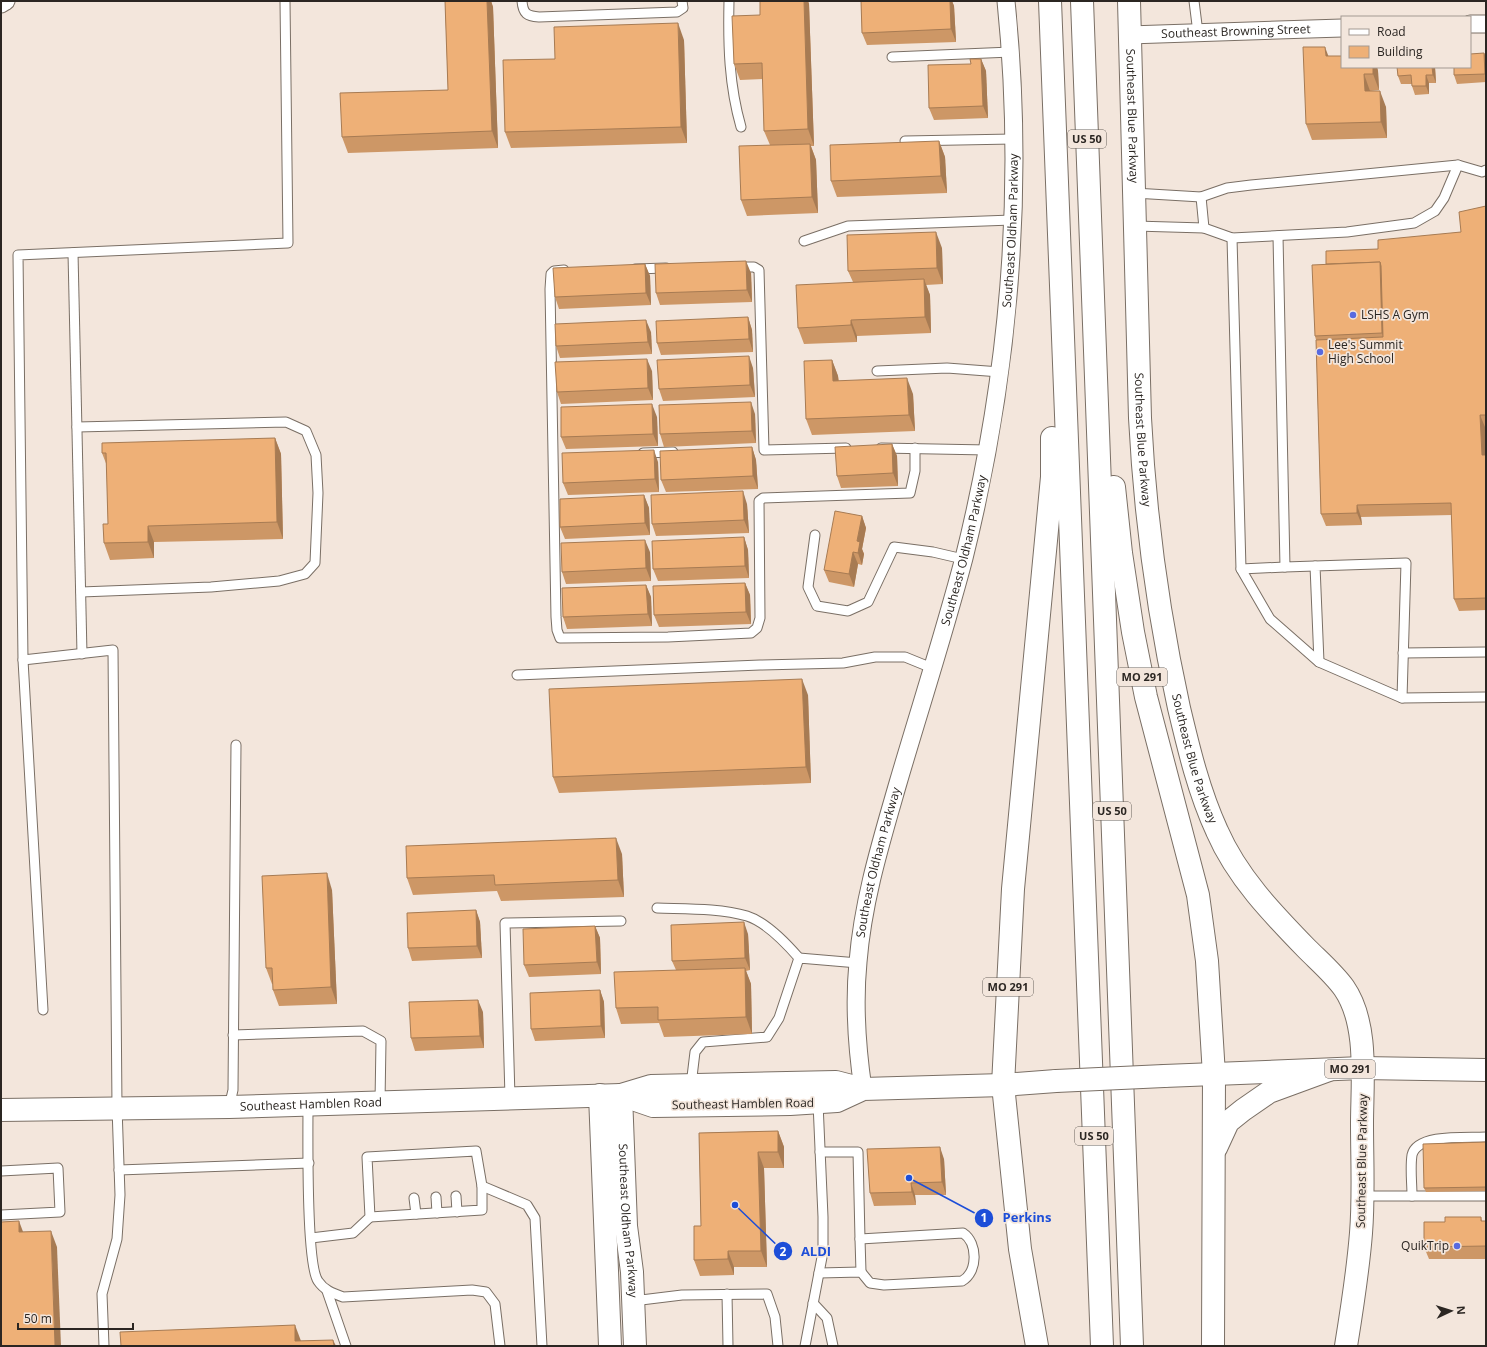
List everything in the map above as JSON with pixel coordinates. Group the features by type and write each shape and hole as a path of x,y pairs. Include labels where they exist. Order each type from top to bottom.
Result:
{"main road":[{"name":"US 50","path":"1050,1 1102,1346"},
{"name":"US 50","path":"1082,1 1132,1346"},
{"name":"Southeast Blue Parkway","path":"1128,1 1140,418 1150,533 1157,588 1174,686 1198,781 1218,834 1248,884 1271,912 1343,986 1352,1001 1360,1027 1362,1068 1361,1231 1346,1346"},
{"name":"MO 291","path":"1003,1085 1013,889 1052,477 1048,269 1059,254"},
{"name":"MO 291","path":"1092,277 1105,292 1111,463 1120,553 1133,632 1146,697 1198,895 1208,961 1214,1075 1362,1068 1486,1070"},
{"path":"1213,1153 1228,1122 1243,1110 1269,1092 1329,1070"},
{"name":"Southeast Hamblen Road","path":"1,1110 117,1107 229,1107 611,1095 651,1086 836,1082 863,1089 1003,1085 1056,1081 1214,1075"},
{"path":"1213,1346 1214,1075"},
{"path":"1003,1085 1020,1249 1037,1346"},
{"name":"Southeast Hamblen Road","path":"611,1095 653,1106 818,1103 837,1101 863,1089"},
{"name":"Southeast Oldham Parkway","path":"611,1095 632,1272 635,1346"},
{"name":"Southeast Oldham Parkway","path":"610,1346 611,1095"}],"street":[{"path":"1,4 6,1"},
{"name":"Southeast Oldham Parkway","path":"863,1089 858,1023 858,963 863,918 876,861 963,559 988,450 1000,372 1010,272 1012,220 1013,139 1011,52 1006,1"},
{"path":"1471,24 1486,24"},
{"name":"Southeast Browning Street","path":"1129,35 1341,28"}],"lane":[{"path":"42,1010 24,660 18,255 288,243 285,1"},
{"path":"522,1 524,13 527,16 539,17 677,12 683,8 682,1"},
{"path":"730,1 728,33 733,99 741,127"},
{"path":"1194,1 1198,33"},
{"path":"892,57 1011,52"},
{"path":"905,141 1013,139"},
{"path":"1134,193 1202,197 1226,188 1458,165 1482,172 1486,170"},
{"path":"1135,226 1204,228 1232,238 1347,232 1414,223 1435,210 1444,198 1458,165"},
{"path":"1202,197 1204,228"},
{"path":"804,241 848,226 1012,220"},
{"path":"1278,236 1285,567"},
{"path":"1232,238 1241,569 1270,619 1319,662 1402,698 1486,697"},
{"path":"73,253 82,654"},
{"path":"729,267 754,267 759,270 760,450 852,448"},
{"path":"624,269 677,268"},
{"path":"570,270 554,271 551,274 557,455 557,630 560,638 751,633 757,628 760,618 759,501 763,498 910,493 915,468 915,448"},
{"path":"877,371 947,368 1000,372"},
{"path":"77,427 286,422 306,431 316,455 318,493 316,563 306,574 279,580 210,587 81,592"},
{"path":"875,448 988,450"},
{"path":"635,453 680,452"},
{"path":"815,535 808,587 817,606 848,611 868,602 894,547 933,552 963,559"},
{"path":"1241,569 1406,563 1402,698"},
{"path":"1315,566 1319,662"},
{"path":"24,660 113,650 117,1107 120,1195 117,1239 102,1294 104,1346"},
{"path":"1403,653 1486,652"},
{"path":"517,675 760,665 843,664 875,657 905,658 932,668"},
{"path":"229,1107 233,1090 236,745"},
{"path":"657,908 708,910 747,916 779,936 798,958 858,963"},
{"path":"510,1098 505,923 621,921"},
{"path":"690,1085 695,1052 703,1042 767,1037 779,1018 798,958"},
{"path":"233,1035 363,1031 381,1041 380,1102"},
{"path":"805,1346 823,1252 818,1103"},
{"path":"308,1104 311,1252 317,1279 327,1291 346,1346"},
{"path":"1412,1196 1412,1154 1420,1145 1430,1139 1486,1137"},
{"path":"311,1238 353,1233 370,1217 482,1210 482,1186 476,1151 454,1157 412,1159 367,1157 370,1217"},
{"path":"820,1152 858,1152 860,1239 861,1272 870,1283 884,1285 962,1281 969,1277 974,1268 973,1245 969,1237 963,1233 860,1239"},
{"path":"119,1170 309,1163"},
{"path":"1,1171 58,1168 60,1212 1,1214"},
{"path":"482,1186 527,1205 535,1218 542,1346"},
{"path":"456,1196 457,1212"},
{"path":"1362,1196 1486,1196"},
{"path":"436,1197 436,1213"},
{"path":"414,1198 416,1214"},
{"path":"819,1273 861,1272"},
{"path":"327,1291 343,1297 472,1290 486,1292 495,1304 500,1346"},
{"path":"633,1301 682,1294 767,1294 775,1317 778,1346"},
{"path":"728,1294 728,1346"},
{"path":"813,1303 827,1318 833,1346"}],"building":[{"path":"445,1 487,1 492,131 342,137 340,93 448,90"},
{"path":"760,1 804,1 808,129 764,131 762,63 734,64 732,16 760,15"},
{"path":"861,1 950,1 951,29 862,33"},
{"path":"678,23 681,127 505,132 503,60 555,59 554,27"},
{"path":"1303,47 1325,47 1326,56 1341,56 1341,68 1373,68 1373,74 1364,74 1365,91 1380,91 1381,122 1306,124"},
{"path":"1484,53 1485,74 1454,75 1454,68 1471,68 1471,54"},
{"path":"970,59 981,59 983,106 929,108 928,65 971,64"},
{"path":"1397,68 1432,68 1433,75 1426,75 1426,86 1412,86 1411,75 1398,76"},
{"path":"939,141 941,176 831,181 830,145"},
{"path":"810,144 812,197 741,200 739,146"},
{"name":"Lee's Summit High School","path":"1486,206 1486,415 1480,415 1482,455 1486,455 1486,598 1454,599 1451,503 1357,505 1357,513 1321,514 1316,340 1383,337 1380,262 1326,264 1326,251 1378,249 1378,240 1461,232 1459,212"},
{"path":"936,232 937,268 848,271 847,235"},
{"path":"746,261 747,290 656,293 655,264"},
{"name":"LSHS A Gym","path":"1380,262 1382,333 1315,336 1312,265"},
{"path":"645,264 646,293 555,297 553,268"},
{"path":"924,279 925,317 851,320 851,325 798,328 796,285"},
{"path":"748,317 749,339 657,343 656,321"},
{"path":"646,320 648,342 556,346 555,324"},
{"path":"749,356 750,385 659,389 657,360"},
{"path":"647,359 648,388 557,392 555,362"},
{"path":"832,360 833,381 907,378 909,415 806,419 804,361"},
{"path":"751,402 752,431 660,434 659,405"},
{"path":"652,404 653,434 561,437 561,407"},
{"path":"275,438 277,522 148,526 148,542 104,543 103,524 108,524 106,453 102,453 102,443"},
{"path":"892,444 893,473 837,476 835,447"},
{"path":"752,447 753,476 661,480 660,451"},
{"path":"654,450 655,479 563,483 562,453"},
{"path":"743,491 744,520 652,524 651,495"},
{"path":"644,495 645,523 560,527 560,499"},
{"path":"835,511 862,516 857,541 860,542 858,553 853,552 849,574 824,570"},
{"path":"744,537 745,566 653,569 652,541"},
{"path":"645,540 646,568 562,572 561,543"},
{"path":"745,583 746,612 654,615 653,586"},
{"path":"646,585 648,614 563,617 562,588"},
{"path":"802,679 806,767 553,777 549,689"},
{"path":"616,838 618,880 495,885 494,875 407,878 406,846"},
{"path":"327,873 331,987 273,990 272,968 266,968 262,876"},
{"path":"476,910 477,946 408,948 407,913"},
{"path":"744,922 745,958 672,961 671,925"},
{"path":"595,926 597,962 524,965 523,929"},
{"path":"745,968 746,1017 658,1020 658,1007 616,1008 614,972"},
{"path":"600,990 601,1026 531,1029 530,993"},
{"path":"478,1000 480,1036 411,1038 409,1002"},
{"path":"778,1131 778,1152 758,1152 761,1251 728,1251 728,1259 694,1260 694,1226 701,1226 699,1133"},
{"path":"1486,1142 1486,1187 1424,1188 1423,1144"},
{"path":"940,1147 942,1182 911,1183 912,1192 870,1193 867,1149"},
{"path":"1445,1217 1481,1217 1481,1221 1486,1221 1486,1246 1424,1247 1424,1222 1445,1222"},
{"path":"19,1221 19,1232 51,1231 55,1346 1,1346 1,1222"},
{"path":"295,1325 295,1341 333,1340 334,1346 121,1346 120,1332"}],"place":[{"name":"LSHS A Gym","path":"1353,315"},
{"name":"Lee's Summit High School","path":"1320,352"},
{"name":"Perkins","path":"909,1178"},
{"name":"ALDI","path":"735,1205"},
{"name":"QuikTrip","path":"1457,1246"}]}
